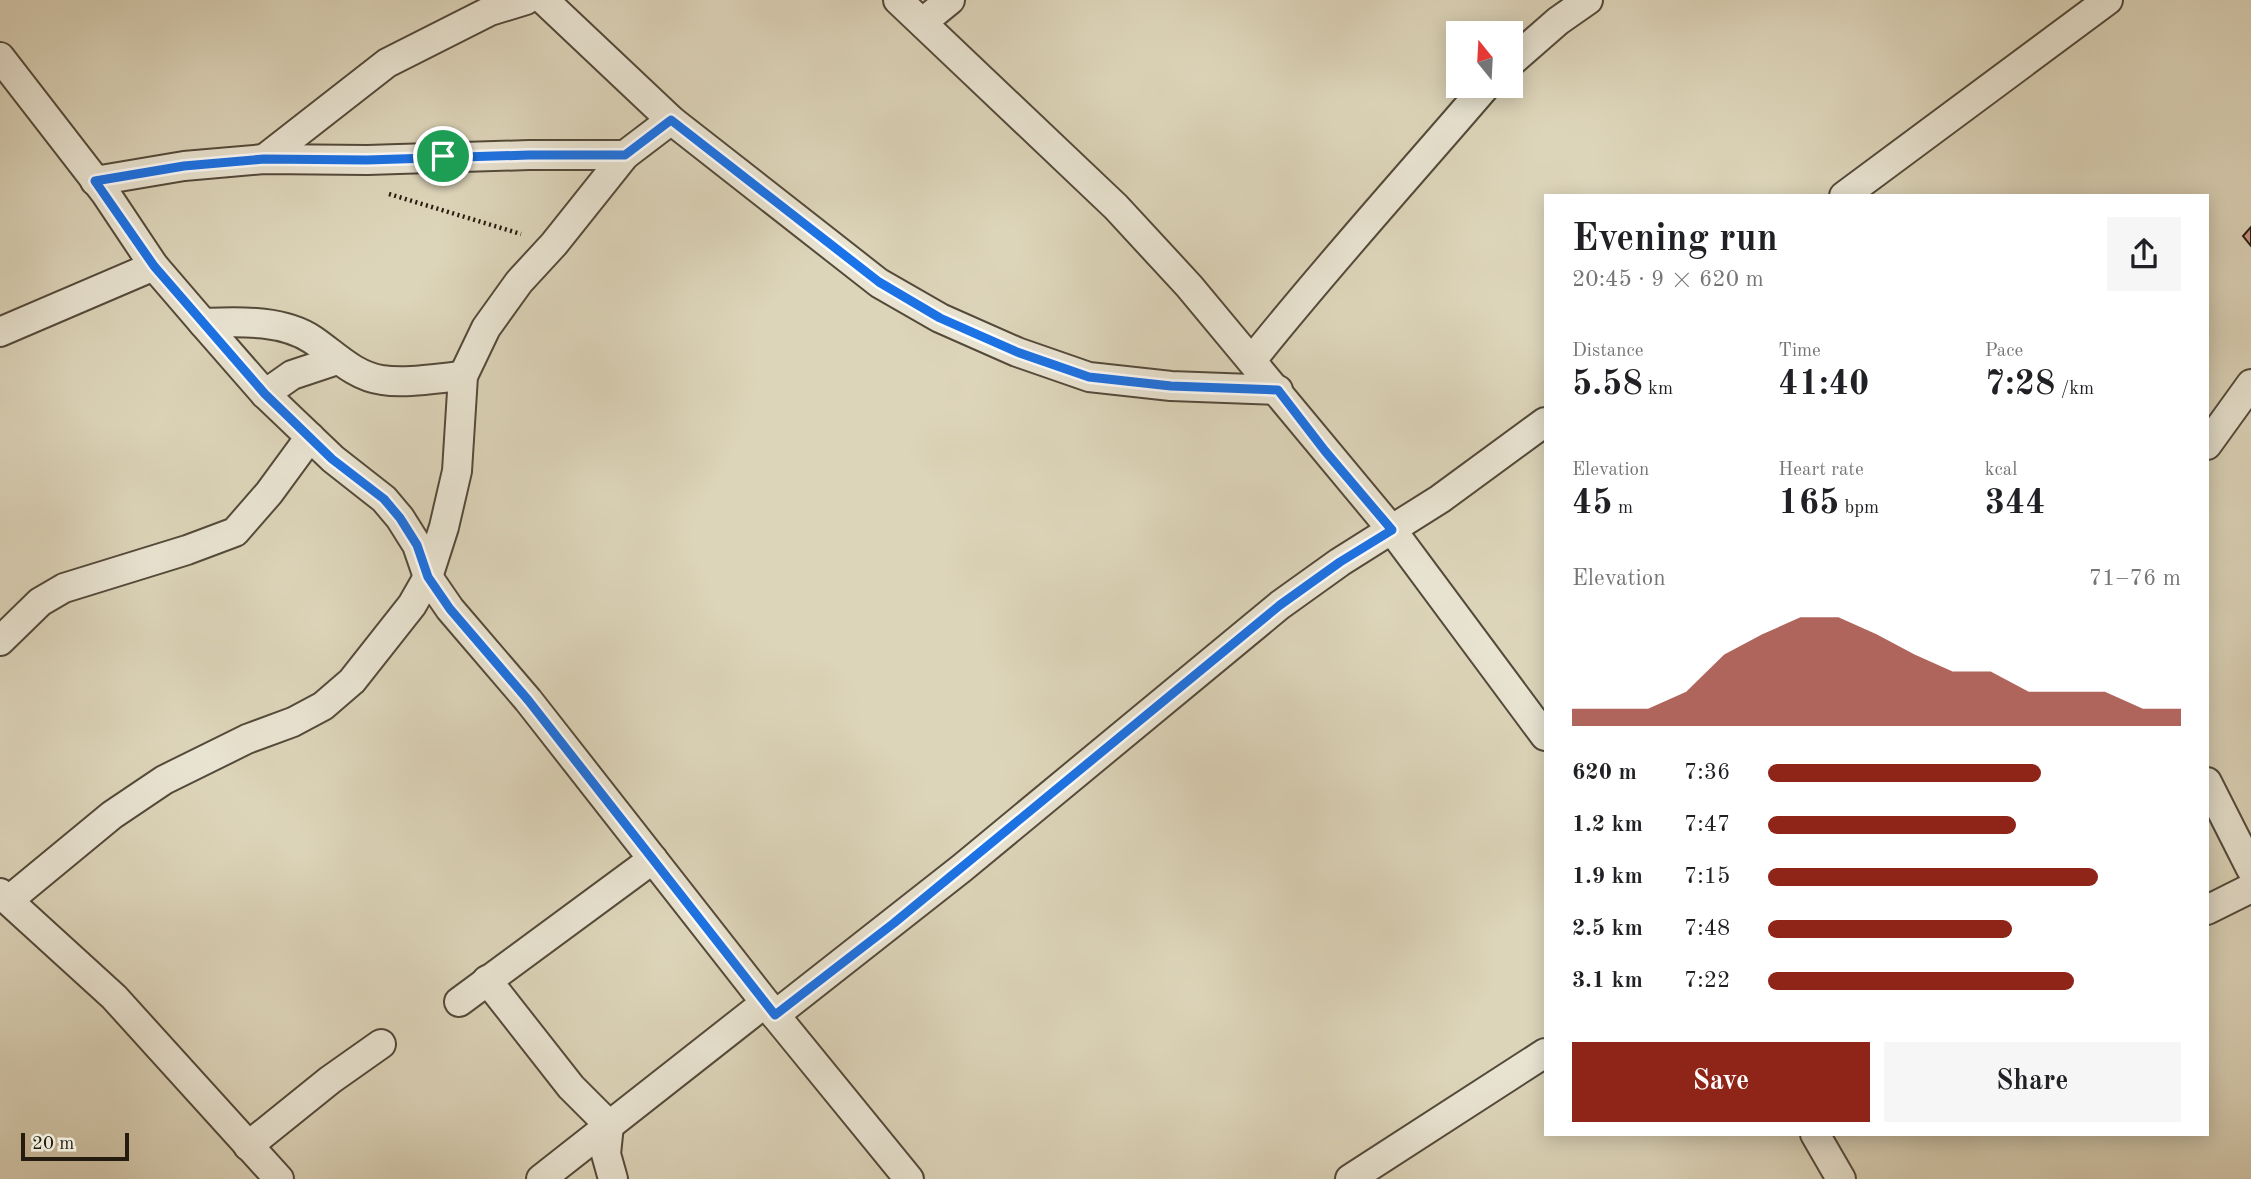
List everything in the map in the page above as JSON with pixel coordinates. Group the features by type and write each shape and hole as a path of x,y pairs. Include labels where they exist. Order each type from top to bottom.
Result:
{"street":[{"path":"264,159 387,63 490,11 526,0"},
{"path":"544,0 671,120 879,282 940,318 1017,352 1089,377 1171,386 1278,390"},
{"path":"898,0 1116,207 1189,286 1392,530 1544,735"},
{"path":"923,22 950,0"},
{"path":"1523,51 1558,20 1588,0"},
{"path":"1847,194 2108,0"},
{"path":"0,57 95,181 154,266 202,323 265,394 332,459 374,491 392,509 417,545 428,577 450,609 528,700 770,1009 909,1179"},
{"path":"1252,360 1314,283 1476,98"},
{"path":"279,1179 114,997 4,896 111,815 164,780 247,739 293,722 323,706 352,681 412,605 428,577 444,527 457,471 463,376 486,328 519,282 554,244 625,155 671,120"},
{"path":"95,181 184,166 264,159 367,160 516,155 625,155"},
{"path":"0,331 154,266"},
{"path":"202,323 263,324 290,329 311,338 337,360 382,380 463,376"},
{"path":"265,394 292,375 337,360"},
{"path":"2209,442 2251,384"},
{"path":"541,1179 610,1125 952,876 1280,605 1544,423"},
{"path":"0,641 40,602 64,588 220,540 235,532 269,493 310,437"},
{"path":"2209,786 2251,869"},
{"path":"459,1002 653,859"},
{"path":"2209,909 2251,888"},
{"path":"487,980 571,1087 610,1125"},
{"path":"248,1146 310,1095 381,1044"},
{"path":"1350,1179 1544,1054"},
{"path":"610,1125 606,1154 612,1179"},
{"path":"1816,1136 1841,1179"}],"path":[{"path":"383,192 554,244"}],"building":[{"path":"2251,227 2251,246 2243,236"}],"route":[{"path":"671,120 879,282 940,318 1017,352 1089,377 1171,386 1278,390 1392,530 1340,562 1280,605 894,923 775,1015 528,700 450,609 428,577 417,545 400,518 384,499 332,459 265,394 154,266 95,181 184,166 264,159 367,160 443,156 625,155 671,120"}]}
